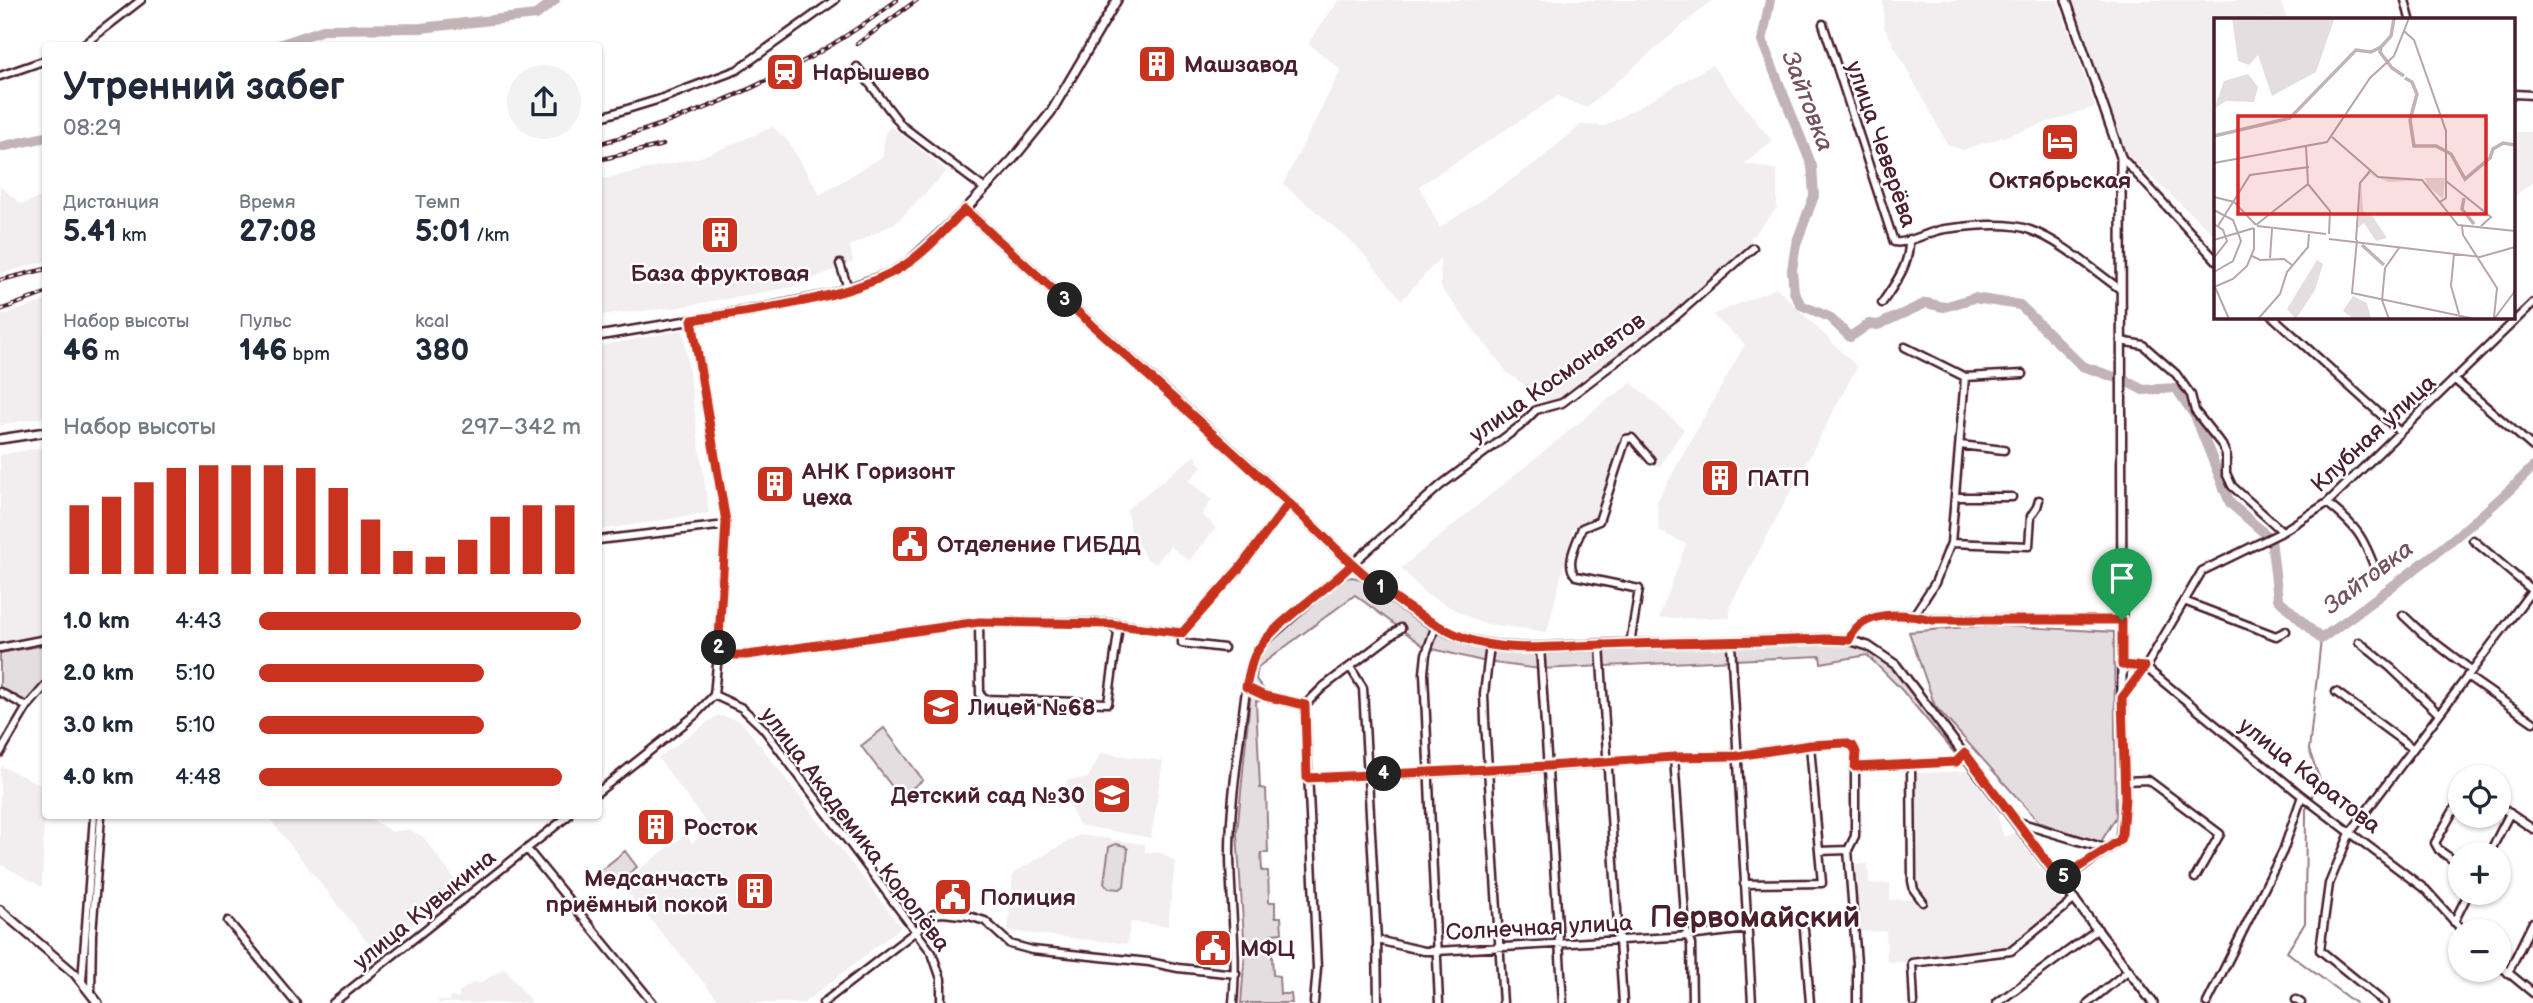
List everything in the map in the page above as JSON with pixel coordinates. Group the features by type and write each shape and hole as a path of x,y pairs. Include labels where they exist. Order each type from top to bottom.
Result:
{"main road":[{"path":"602,335 764,308 848,288 889,274 908,263 985,189 1051,112 1117,0"},
{"path":"2060,879 2120,840 2125,781 2122,698 2121,157 2066,0"},
{"path":"965,210 1289,503 1352,564 1398,601 1436,625 1467,639 1490,645 1540,647 1824,639 1849,640 1868,646 1896,665 2153,1003"},
{"path":"0,439 42,433"},
{"path":"2016,822 2107,849"},
{"path":"0,910 82,981 98,1003"}],"street":[{"path":"87,42 141,0"},
{"path":"602,117 737,71 835,0"},
{"path":"2405,0 2410,18"},
{"name":"улица Чеверёва","path":"1823,24 1894,242 1902,244 1936,230 2017,226 2031,230 2060,247 2120,289"},
{"path":"0,76 42,61"},
{"path":"857,67 902,126 985,189"},
{"path":"2121,157 2214,258"},
{"path":"1882,303 1903,271 1910,253 1909,239"},
{"name":"улица Космонавтов","path":"1233,1003 1236,974 1231,824 1246,687 1261,645 1441,485 1520,426 1536,410 1562,403 1676,316 1753,248"},
{"path":"840,264 848,288"},
{"name":"Клубная улица","path":"2122,698 2145,667 2202,571 2281,532 2328,503 2533,303"},
{"path":"2274,318 2400,432"},
{"path":"602,789 694,716 714,695 726,524 692,320"},
{"path":"2121,341 2143,345 2176,374 2191,395 2195,411 2226,454 2227,473 2232,486 2281,532"},
{"path":"1905,348 1965,377 2022,374"},
{"path":"1914,615 1935,583 1951,543 1965,377"},
{"path":"2455,380 2533,447"},
{"path":"1630,644 1639,589 1576,576 1570,564 1582,528 1599,521 1626,439 1632,438 1651,460"},
{"path":"1960,445 2004,450"},
{"path":"1955,496 2012,497"},
{"path":"1951,543 2029,545 2031,516 2039,500"},
{"path":"1224,648 1182,643 1182,633 1239,569 1289,503"},
{"path":"2328,503 2352,523 2365,541 2376,571"},
{"path":"602,540 726,524"},
{"path":"2385,1003 2320,950 2329,884 2350,833 2533,590 2473,540"},
{"path":"2184,601 2276,636 2286,631"},
{"path":"1849,640 1854,628 1867,620 1884,615 1914,615 1932,620 2122,620"},
{"path":"2403,615 2469,673 2533,722"},
{"path":"718,655 747,655 979,622 1110,624 1182,633"},
{"path":"979,622 980,694 984,699 1108,703 1118,633 1110,624"},
{"path":"1436,625 1426,654 1424,673 1439,1003"},
{"path":"1314,1003 1317,968 1305,705 1323,687 1401,628"},
{"path":"0,648 42,640"},
{"path":"2359,642 2438,713"},
{"path":"1731,643 1752,1003"},
{"path":"1490,645 1484,694 1503,1003"},
{"path":"1600,645 1623,1003"},
{"path":"1540,647 1563,1003"},
{"path":"2122,665 2145,667"},
{"path":"1350,667 1363,688 1378,1003"},
{"name":"улица Каратова","path":"2145,667 2302,796 2426,890 2451,919"},
{"path":"1246,687 1265,696 1305,705"},
{"path":"0,753 27,707 42,690"},
{"path":"0,692 27,707"},
{"path":"2336,692 2412,748"},
{"name":"улица Академика Королёва","path":"714,695 741,708 763,728 916,931 938,965 941,1003"},
{"path":"1307,778 1674,757 1737,756 1810,745 1845,743 1853,746 1856,752 1855,836 1848,850 1857,962 1857,1003"},
{"path":"1744,884 1822,883 1810,745"},
{"path":"1855,767 1956,762 1965,753"},
{"path":"1674,757 1692,1003"},
{"path":"1911,765 1912,881 1914,890 1923,902"},
{"path":"2125,781 2148,780 2220,834 2195,878"},
{"path":"2207,1003 2283,851 2302,796"},
{"path":"2511,814 2533,830"},
{"path":"82,981 94,819"},
{"path":"91,992 101,819"},
{"name":"улица Кувыкина","path":"333,1003 564,819"},
{"path":"2448,820 2435,843 2448,856"},
{"path":"527,849 653,1003"},
{"path":"1819,851 1848,850"},
{"path":"1914,1003 1912,963 2011,951 2075,900"},
{"path":"823,1003 934,914 969,916 985,921 1010,944 1032,950 1236,974"},
{"path":"228,921 296,1003"},
{"path":"2511,967 2533,922"},
{"name":"Солнечная улица","path":"1377,940 1424,951 1437,951 1689,936 1746,929"},
{"path":"1804,929 1810,1003"},
{"path":"1997,1003 2098,929"},
{"path":"2088,1003 2129,970"},
{"path":"2511,975 2533,993"}],"shaded area":[{"path":"1339,0 1712,0 1586,108 1558,96 1419,186 1440,228 1536,163 1581,125 1605,126 1712,65 1772,141 1745,163 1777,170 1777,208 1750,239 1756,246 1554,406 1508,373 1441,288 1440,258 1402,300 1356,245 1283,184 1341,70 1308,43"},
{"path":"1883,0 2058,0 2095,107 1963,150 1948,145 1884,27"},
{"path":"2071,0 2280,0 2287,18 2214,18 2214,232 2126,154"},
{"path":"891,126 947,171 897,222 850,246 853,262 793,287 673,308 602,315 602,179 701,157 773,127 788,141 820,195 883,156 885,133"},
{"path":"2516,132 2533,132 2533,182 2516,195"},
{"path":"0,186 21,204 42,197 42,262 0,274"},
{"path":"1777,288 1857,367 1730,606 1730,618 1659,618 1686,544 1659,531 1657,501 1745,344 1712,315"},
{"path":"42,302 42,418 0,425 0,316"},
{"path":"683,330 709,513 602,530 602,345"},
{"path":"1632,383 1684,429 1659,467 1623,431 1602,517 1573,529 1547,632 1480,623 1426,594 1401,568 1603,403"},
{"path":"42,448 42,638 0,647 0,455"},
{"path":"1195,455 1202,467 1189,481 1212,500 1202,514 1216,528 1189,561 1170,546 1156,564 1153,563 1146,558 1131,534 1127,509"},
{"path":"1346,578 1365,580 1396,603 1481,646 1504,650 1553,653 1796,642 1851,643 1864,647 1888,663 1961,756 1957,756 1901,689 1867,655 1821,663 1820,656 1540,669 1486,662 1425,647 1355,595 1258,667 1256,679 1271,699 1256,701 1260,788 1266,789 1268,853 1261,853 1262,871 1268,871 1269,902 1275,902 1275,917 1281,917 1282,933 1271,934 1273,975 1279,976 1280,994 1291,994 1292,1003 1241,1003 1245,952 1237,833 1253,668 1262,648 1269,640"},
{"path":"1990,625 2114,632 2116,817 2099,845 2039,822 1935,706 1909,632"},
{"path":"42,646 42,685 28,702 0,689 0,653"},
{"path":"718,715 741,721 901,927 804,1003 721,1003 620,884 686,834 692,843 710,828 658,758"},
{"path":"884,728 923,780 900,797 861,746"},
{"name":"Детский сад №30","path":"1101,753 1163,761 1151,838 1079,825 1067,800 1067,780 1088,778"},
{"path":"2,766 42,786 42,887 0,864"},
{"path":"1968,771 1995,808 2004,837 2015,832 2066,906 2010,949 1910,962 1887,962 1886,931 1858,932 1856,864 1868,864 1869,884 1890,883 1890,900 1918,899 1915,773"},
{"path":"269,819 371,819 392,832 409,829 423,837 462,889 377,954"},
{"path":"1079,835 1145,844 1145,852 1162,853 1175,862 1168,926 1131,922 1127,944 1008,931 1013,873"},
{"path":"1116,844 1128,849 1124,886 1120,889 1109,888 1104,883 1109,847"},
{"path":"625,851 637,867 611,887 599,872"},
{"path":"504,968 532,1003 438,1003 438,1000 449,1001 450,997 459,998 459,992 476,981 479,984"}],"waterway":[{"name":"Зайтовка","path":"288,42 326,29 421,28 536,15 555,0"},
{"name":"Зайтовка","path":"1770,0 1762,41 1812,166 1814,196 1796,244 1792,270 1794,292 1801,305 1829,317 1850,337 1869,324 1878,325 1926,303 1944,307 1974,298 2020,305 2082,366 2126,381 2143,390 2176,388 2195,416 2230,503 2271,539 2278,599 2321,639 2457,536 2533,467"},
{"name":"Зайтовка","path":"0,147 42,138"},
{"path":"2311,798 2320,780 2309,750 2321,639"},
{"path":"2309,804 2306,809 2305,923 2287,952 2355,1003"}],"railway":[{"path":"602,143 678,118 755,86 828,47 897,0"},
{"path":"857,44 917,0"},
{"path":"602,159 663,145"},
{"path":"0,280 42,270"},
{"path":"0,310 42,294"}],"place":[{"name":"Машзавод","path":"1157,64"},
{"name":"Нарышево","path":"785,72"},
{"name":"Октябрьская","path":"2060,142"},
{"name":"База фруктовая","path":"720,235"},
{"name":"ПАТП","path":"1720,478"},
{"name":"АНК Горизонт цеха","path":"775,484"},
{"name":"Отделение ГИБДД","path":"910,544"},
{"name":"Лицей №68","path":"941,707"},
{"name":"Детский сад №30","path":"1112,795"},
{"name":"Росток","path":"656,827"},
{"name":"Медсанчасть приёмный покой","path":"755,891"},
{"name":"Полиция","path":"953,897"},
{"name":"МФЦ","path":"1213,948"}],"district":[{"name":"Первомайский","path":"1755,917"}],"route":[{"path":"2122,620 1932,620 1914,615 1884,615 1867,620 1854,628 1849,640 1540,647 1490,645 1467,639 1436,625 1398,601 1352,564 1289,503 1239,569 1182,633 1110,624 979,622 747,655 718,655 726,522 692,320 829,295 889,274 908,263 965,210 1289,503 1334,547 1352,564 1261,645 1250,668 1246,687 1265,696 1305,705 1307,778 1674,757 1737,756 1810,745 1845,743 1853,746 1856,752 1855,767 1956,762 1965,753 2060,879 2120,840 2122,834 2125,798 2122,698 2145,667 2122,665 2122,620"}]}
